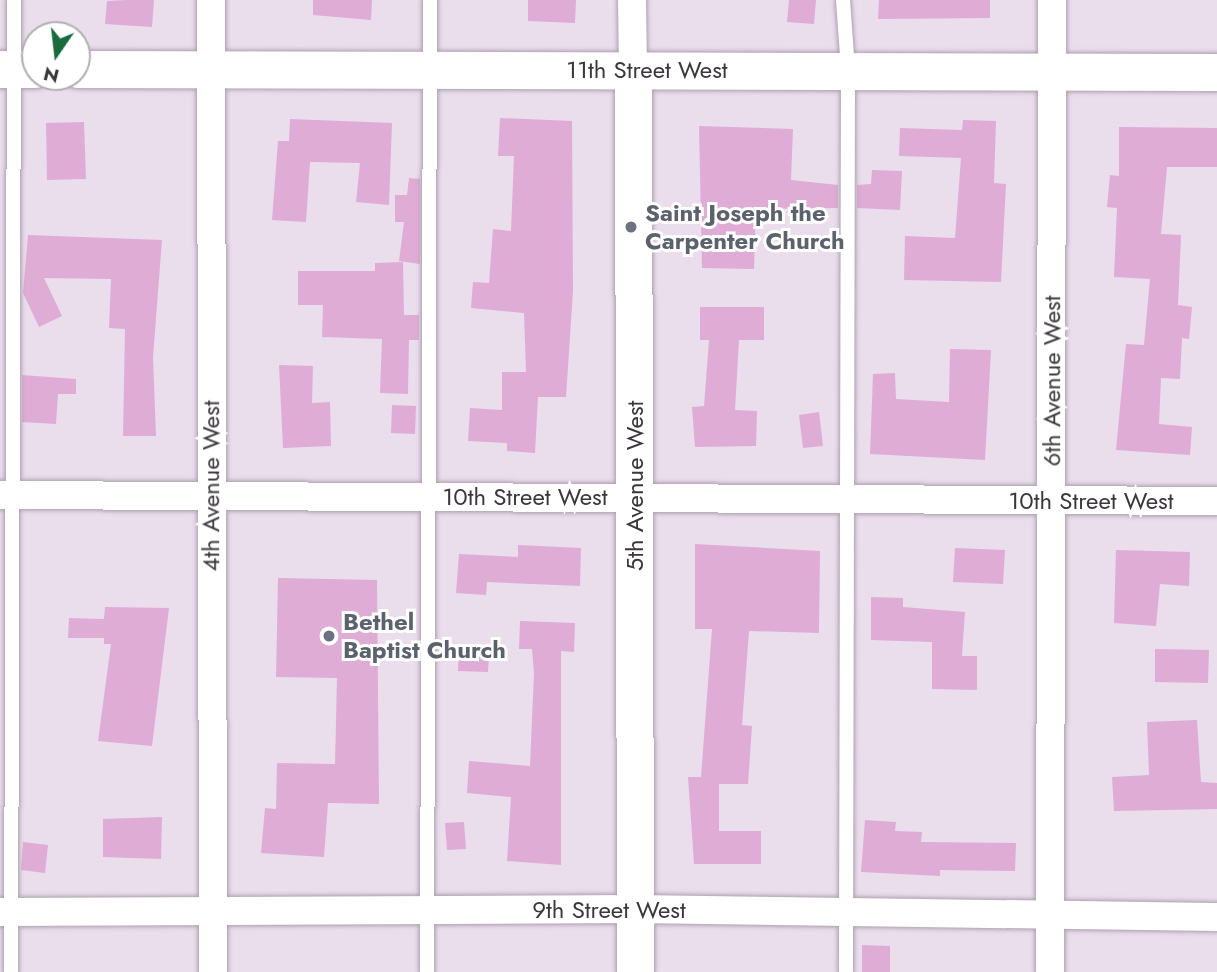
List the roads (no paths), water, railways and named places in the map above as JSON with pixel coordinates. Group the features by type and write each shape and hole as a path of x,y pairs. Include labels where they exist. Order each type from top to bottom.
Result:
{"street":[{"name":"4th Avenue West","path":"211,0 213,972"},
{"name":"5th Avenue West","path":"632,0 635,972"},
{"name":"6th Avenue West","path":"1050,972 1052,0"},
{"name":"11th Street West","path":"91,69 1217,72"},
{"name":"10th Street West","path":"6,495 1217,501"},
{"name":"9th Street West","path":"5,912 213,915 635,909 1217,917"}],"lane":[{"path":"11,972 5,912 6,495 16,69 14,0"},
{"path":"427,972 430,0"},
{"path":"843,0 848,70 846,972"}],"place":[{"name":"Saint Joseph the Carpenter Church","path":"631,227"},
{"name":"Bethel Baptist Church","path":"329,636"}]}
